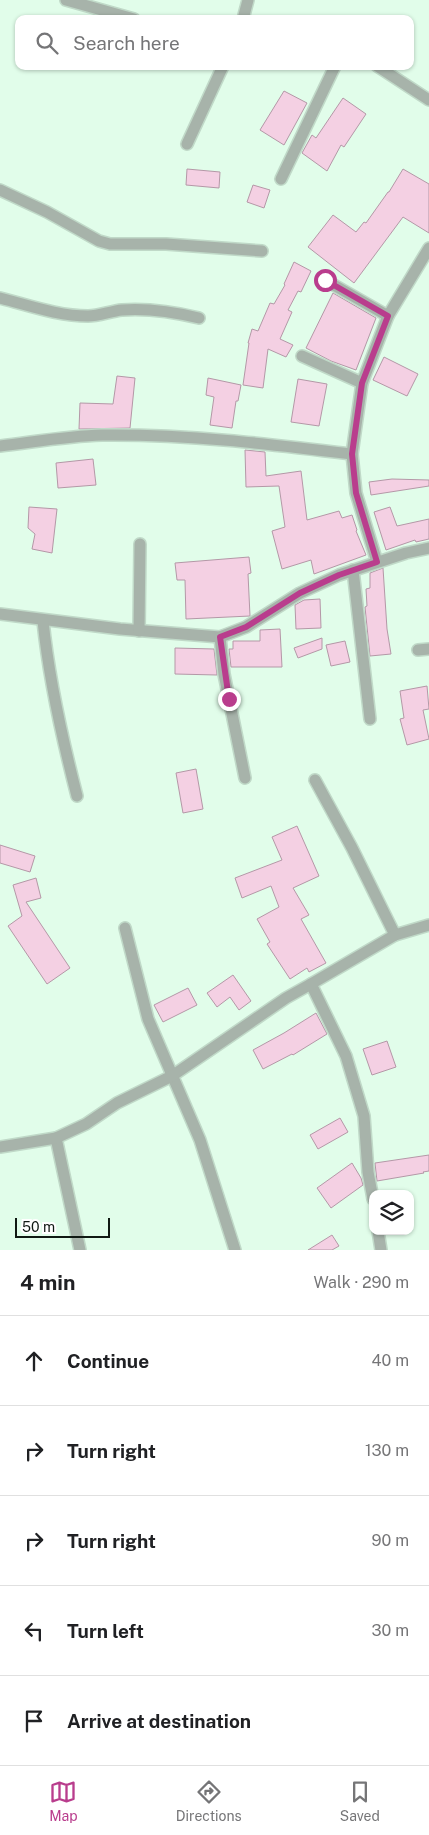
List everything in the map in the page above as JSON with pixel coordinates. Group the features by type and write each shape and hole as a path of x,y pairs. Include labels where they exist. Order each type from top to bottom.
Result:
{"street":[{"path":"66,0 120,15"},
{"path":"244,15 248,0"},
{"path":"187,144 221,70"},
{"path":"281,179 333,70"},
{"path":"383,70 429,100"},
{"path":"0,190 47,212 99,241 110,244 166,244 262,251"},
{"path":"377,562 356,493 352,454 362,383 388,316 429,248"},
{"path":"325,280 388,316"},
{"path":"0,298 52,311 88,316 122,310 155,310 199,318"},
{"path":"302,356 362,383"},
{"path":"0,446 101,435 196,438 261,443 352,454"},
{"path":"139,631 140,544"},
{"path":"0,614 139,631 220,637 246,627 300,593 353,570 406,553 429,548"},
{"path":"353,570 370,719"},
{"path":"43,620 50,678 61,735 77,796"},
{"path":"220,637 224,674 245,778"},
{"path":"314,780 352,848 395,935"},
{"path":"0,1148 56,1138 86,1124 117,1103 172,1076 278,1004 395,935 429,926"},
{"path":"125,928 148,1019 200,1140 235,1250"},
{"path":"311,984 346,1056 364,1116 368,1172 371,1190"},
{"path":"56,1138 80,1250"},
{"path":"379,1235 381,1250"}],"building":[{"path":"284,91 307,103 284,145 260,130"},
{"path":"343,98 366,114 344,147 341,145 327,171 302,153 312,135 316,138"},
{"path":"187,169 220,172 219,188 186,185"},
{"path":"403,169 429,184 429,233 403,217 354,283 308,247 333,215 356,232 364,222 366,223"},
{"path":"253,185 270,190 264,208 247,202"},
{"path":"294,262 311,271 301,292 298,291 288,310 292,312 280,339 293,345 286,357 268,349 263,388 243,385 248,343 252,329 258,331 270,303 274,304 285,285"},
{"path":"333,293 376,318 356,370 331,361 306,348"},
{"path":"384,357 418,374 407,396 373,380"},
{"path":"117,376 135,378 130,428 79,429 80,403 113,404"},
{"path":"208,378 241,385 238,401 236,401 232,428 210,425 214,397 206,395"},
{"path":"298,379 327,384 319,426 291,422"},
{"path":"245,450 265,452 266,476 301,471 307,520 339,511 342,518 352,515 356,531 366,555 314,574 311,560 282,569 272,531 285,527 279,486 246,487"},
{"path":"93,459 96,485 58,488 56,463"},
{"path":"392,479 429,480 429,486 371,495 369,482"},
{"path":"29,507 57,509 52,553 32,549 35,534 28,528"},
{"path":"390,507 397,526 429,519 429,539 416,542 415,540 386,550 374,512"},
{"path":"249,557 251,573 248,574 250,616 186,619 185,580 177,580 175,563"},
{"path":"383,568 387,629 391,654 370,656 365,607 367,606 366,589 370,588 370,573"},
{"path":"320,599 321,628 296,629 295,605 304,600"},
{"path":"280,629 282,667 231,667 229,649 233,649 233,641 260,641 260,630"},
{"path":"322,638 322,649 298,658 294,648"},
{"path":"345,641 350,662 331,666 326,645"},
{"path":"175,648 214,649 217,675 175,674"},
{"path":"427,686 429,709 423,710 429,739 407,745 400,719 404,718 400,691"},
{"path":"196,769 203,809 183,813 176,773"},
{"path":"297,826 319,876 293,888 309,915 301,919 326,963 309,972 307,968 290,979 267,944 270,942 257,919 279,907 271,886 242,898 235,878 282,860 272,837"},
{"path":"0,845 35,856 30,872 0,863"},
{"path":"36,878 41,898 26,902 70,968 47,984 8,926 22,916 13,885"},
{"path":"233,975 251,1001 239,1010 230,997 217,1007 207,993"},
{"path":"188,988 197,1005 163,1022 154,1005"},
{"path":"316,1013 327,1034 293,1055 263,1069 253,1050"},
{"path":"387,1041 396,1067 372,1075 363,1049"},
{"path":"340,1118 348,1132 318,1149 310,1135"},
{"path":"429,1155 429,1171 377,1181 375,1163"},
{"path":"352,1163 363,1185 331,1208 317,1188"},
{"path":"332,1235 339,1246 332,1250 308,1250"}],"route":[{"path":"229,699 220,637 246,627 300,593 339,575 377,562 356,493 352,454 362,383 388,316 325,280"}]}
